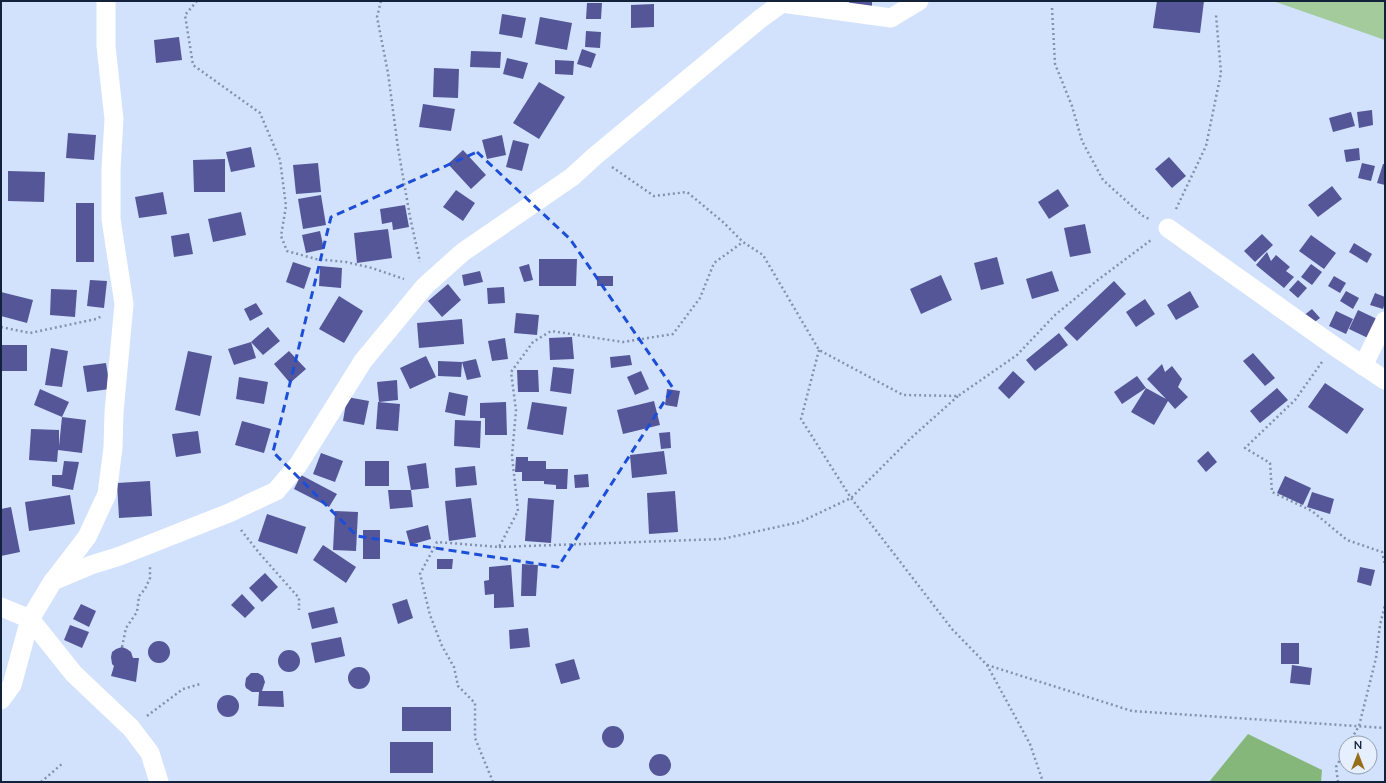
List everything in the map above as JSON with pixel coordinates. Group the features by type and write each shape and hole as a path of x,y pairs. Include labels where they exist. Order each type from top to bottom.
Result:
{"street":[{"path":"1,700 12,685 30,619 53,581 87,537 107,494 113,448 114,412 124,304 111,219 111,169 114,119 106,46 106,1"},
{"path":"53,581 229,513 276,491 298,465 363,361 425,286 463,252 572,177 595,156 760,19 783,2 891,18 919,1"},
{"path":"1168,228 1334,346 1385,380"},
{"path":"1363,366 1385,322"},
{"path":"1,606 30,619 74,674 131,728 150,753 159,782"}],"path":[{"path":"197,1 185,15 192,65 260,113 280,160 286,206 281,236 287,251 316,259 372,268 425,286"},
{"path":"381,1 377,17 388,73 398,148 410,217 425,286"},
{"path":"1052,8 1055,64 1072,106 1082,141 1103,180 1143,216 1168,228"},
{"path":"493,782 475,738 475,703 458,686 454,667 442,646 430,615 420,574 437,542 499,547 722,538 800,522 851,498 911,438 958,396 1017,355 1055,316 1077,297 1168,228 1206,146 1222,73 1216,15"},
{"path":"595,156 654,196 687,192 723,222 743,242 763,255 819,350 903,395 958,396"},
{"path":"499,547 518,511 512,456 516,410 511,372 534,342 551,331 623,342 673,334 700,298 714,263 743,242"},
{"path":"1,328 30,333 96,319 124,304"},
{"path":"1334,346 1295,400 1245,448 1270,463 1272,492 1312,511 1347,540 1382,552 1385,565"},
{"path":"819,350 801,419 851,498 952,629 987,665 1030,744 1043,782"},
{"path":"229,513 260,554 299,598 299,610"},
{"path":"122,647 126,628 137,612 139,596 145,589 150,578 151,544"},
{"path":"1354,735 1359,726 1376,658 1380,625 1385,605"},
{"path":"987,665 1132,711 1385,728"},
{"path":"131,728 183,689 200,684"},
{"path":"41,782 63,763"},
{"path":"1338,763 1336,767 1338,782"}],"highlighted area":[{"path":"477,152 570,239 673,388 558,567 357,536 273,452 331,217"}],"green space":[{"path":"1273,1 1385,1 1385,40"},
{"path":"1248,734 1322,770 1321,782 1209,782"}],"building":[{"path":"849,1 872,1 872,8 849,7"},
{"path":"1157,1 1204,1 1200,33 1153,28"},
{"path":"587,3 602,3 601,19 586,19"},
{"path":"654,4 654,27 631,28 631,5"},
{"path":"502,14 526,18 522,38 499,34"},
{"path":"540,17 572,23 567,50 535,44"},
{"path":"586,31 601,32 600,48 585,47"},
{"path":"179,37 182,60 156,63 154,40"},
{"path":"582,49 596,54 591,68 577,64"},
{"path":"471,51 501,52 500,68 470,67"},
{"path":"507,58 528,63 523,79 503,74"},
{"path":"555,60 574,61 573,75 555,74"},
{"path":"434,68 459,69 458,98 433,97"},
{"path":"539,82 565,97 539,139 513,123"},
{"path":"423,104 455,109 451,131 419,127"},
{"path":"1372,110 1373,125 1359,128 1357,112"},
{"path":"1351,112 1355,126 1333,132 1329,118"},
{"path":"68,133 96,135 94,160 66,158"},
{"path":"502,135 506,155 487,159 482,140"},
{"path":"513,140 529,144 522,171 506,167"},
{"path":"251,147 255,167 231,172 226,152"},
{"path":"1359,148 1360,160 1346,162 1344,150"},
{"path":"463,150 486,175 471,189 448,164"},
{"path":"1169,157 1186,176 1172,188 1155,169"},
{"path":"225,159 225,192 194,192 193,160"},
{"path":"318,163 321,192 296,194 293,165"},
{"path":"1362,163 1375,166 1371,181 1358,178"},
{"path":"1383,164 1385,164 1385,185 1377,183"},
{"path":"8,171 45,172 44,202 8,201"},
{"path":"1332,186 1342,199 1318,217 1308,205"},
{"path":"1058,189 1069,206 1049,219 1038,202"},
{"path":"456,190 475,203 463,221 443,207"},
{"path":"163,192 167,214 139,218 135,197"},
{"path":"321,195 326,225 303,229 298,199"},
{"path":"76,203 94,203 94,262 76,262"},
{"path":"405,205 409,227 393,230 392,222 382,224 380,209"},
{"path":"241,212 246,235 213,242 208,219"},
{"path":"1085,224 1091,253 1070,257 1064,228"},
{"path":"388,229 392,258 357,263 354,233"},
{"path":"320,231 324,249 306,253 302,235"},
{"path":"189,233 193,254 174,257 171,236"},
{"path":"1262,234 1273,245 1255,262 1244,251"},
{"path":"1311,235 1336,253 1324,269 1299,251"},
{"path":"1354,243 1372,254 1367,263 1349,252"},
{"path":"1267,252 1271,261 1276,255 1290,267 1286,271 1294,277 1284,288 1256,265"},
{"path":"997,257 1004,284 981,290 974,263"},
{"path":"539,259 577,259 576,286 539,286"},
{"path":"293,262 311,268 304,289 286,282"},
{"path":"529,264 533,280 524,282 519,267"},
{"path":"1311,264 1322,272 1312,285 1301,277"},
{"path":"320,266 342,268 341,288 319,286"},
{"path":"480,271 483,282 464,286 462,275"},
{"path":"1052,271 1059,291 1032,299 1026,279"},
{"path":"941,275 952,300 921,314 910,289"},
{"path":"597,276 613,276 613,286 597,286"},
{"path":"1334,276 1346,283 1340,293 1328,286"},
{"path":"90,280 107,281 104,308 87,306"},
{"path":"1298,280 1307,288 1298,298 1289,290"},
{"path":"1114,281 1126,294 1077,341 1064,328"},
{"path":"448,284 461,300 442,317 428,301"},
{"path":"504,287 505,303 488,304 487,288"},
{"path":"51,289 77,290 75,317 50,315"},
{"path":"1190,291 1199,307 1176,320 1167,305"},
{"path":"1346,291 1359,298 1353,309 1340,301"},
{"path":"1,292 33,300 27,323 1,316"},
{"path":"1375,293 1385,297 1383,309 1370,305"},
{"path":"339,296 363,311 344,343 319,329"},
{"path":"1145,299 1155,314 1136,327 1126,312"},
{"path":"256,303 263,314 250,321 244,309"},
{"path":"1312,309 1320,318 1311,325 1303,316"},
{"path":"1358,310 1377,319 1368,338 1349,329"},
{"path":"1336,311 1353,319 1346,334 1329,326"},
{"path":"516,313 539,315 537,335 514,333"},
{"path":"462,319 464,344 419,348 417,323"},
{"path":"268,327 280,341 263,355 251,342"},
{"path":"1059,333 1068,345 1035,371 1026,360"},
{"path":"572,337 574,359 550,360 549,338"},
{"path":"505,338 508,359 492,361 488,341"},
{"path":"251,342 256,358 234,365 228,349"},
{"path":"1,345 27,345 27,371 1,371"},
{"path":"51,348 68,351 62,387 45,385"},
{"path":"188,351 212,356 200,416 175,410"},
{"path":"289,351 306,369 290,383 274,364"},
{"path":"1253,353 1275,378 1265,386 1243,361"},
{"path":"630,355 632,365 611,368 610,357"},
{"path":"426,356 436,377 410,389 400,368"},
{"path":"476,359 481,377 467,380 462,362"},
{"path":"438,361 462,362 461,377 438,376"},
{"path":"106,363 110,389 87,392 83,366"},
{"path":"1162,364 1165,372 1172,366 1182,379 1178,387 1188,397 1175,409 1168,401 1154,425 1131,412 1146,388 1166,399 1147,379"},
{"path":"553,367 574,369 571,394 550,391"},
{"path":"517,370 538,370 539,392 518,392"},
{"path":"641,371 649,389 635,395 627,377"},
{"path":"1013,371 1025,382 1009,399 998,388"},
{"path":"1137,376 1146,388 1122,404 1114,392"},
{"path":"239,377 268,382 264,404 236,399"},
{"path":"397,380 398,400 379,402 377,382"},
{"path":"1325,383 1364,409 1347,434 1308,407"},
{"path":"1277,388 1288,400 1260,423 1250,411"},
{"path":"40,389 69,402 62,417 34,405"},
{"path":"667,389 680,391 677,407 665,405"},
{"path":"449,392 468,396 465,416 445,412"},
{"path":"347,397 369,401 364,425 343,421"},
{"path":"654,401 660,425 623,434 617,410"},
{"path":"378,402 400,404 398,431 376,429"},
{"path":"506,402 507,435 485,435 485,418 480,418 480,403"},
{"path":"532,402 567,407 563,435 527,429"},
{"path":"62,417 86,420 82,453 58,450 57,462 29,460 31,429 59,430 59,446"},
{"path":"455,420 481,421 480,448 454,446"},
{"path":"242,421 271,429 264,453 235,445"},
{"path":"198,431 201,453 176,457 172,434"},
{"path":"670,432 671,448 661,449 659,433"},
{"path":"664,451 667,474 632,478 630,455"},
{"path":"1208,451 1217,462 1206,472 1197,461"},
{"path":"321,453 343,461 335,482 313,474"},
{"path":"516,457 528,457 528,461 546,461 546,469 568,469 567,489 556,489 556,485 544,484 544,481 522,481 522,472 515,472"},
{"path":"64,461 79,462 73,490 52,486 52,475 62,475"},
{"path":"365,461 389,461 389,486 365,486"},
{"path":"426,463 429,488 411,490 407,466"},
{"path":"475,466 477,485 456,487 455,468"},
{"path":"588,474 589,487 575,488 574,475"},
{"path":"301,475 337,494 329,507 294,489"},
{"path":"1285,476 1311,488 1303,505 1277,493"},
{"path":"150,481 152,516 119,518 117,483"},
{"path":"388,490 411,490 413,507 390,509"},
{"path":"675,491 678,532 649,534 647,493"},
{"path":"1312,492 1334,499 1330,514 1307,507"},
{"path":"70,495 75,524 29,531 25,502"},
{"path":"471,498 476,537 449,541 445,501"},
{"path":"528,498 554,500 551,543 525,541"},
{"path":"11,507 20,552 1,556 1,509"},
{"path":"335,511 358,512 356,551 333,550"},
{"path":"267,514 306,527 297,554 258,541"},
{"path":"428,525 431,539 410,545 406,531"},
{"path":"363,530 380,530 380,559 363,559"},
{"path":"323,545 356,567 346,583 313,560"},
{"path":"437,559 453,559 452,569 437,569"},
{"path":"522,564 538,565 536,596 521,596"},
{"path":"511,565 514,607 494,608 494,594 485,595 484,581 489,580 489,567"},
{"path":"1360,567 1375,570 1371,586 1357,582"},
{"path":"265,573 278,587 262,602 249,588"},
{"path":"242,594 255,608 245,618 231,605"},
{"path":"407,599 413,618 398,624 392,604"},
{"path":"81,604 96,611 89,627 73,619"},
{"path":"334,607 338,623 312,629 308,613"},
{"path":"70,625 89,632 82,648 64,640"},
{"path":"528,628 530,647 510,649 509,630"},
{"path":"341,637 345,656 315,663 311,643"},
{"path":"159,641 167,644 170,652 167,660 159,663 151,660 148,652 151,644"},
{"path":"1281,643 1299,643 1299,664 1281,664"},
{"path":"122,647 131,652 133,658 139,658 136,682 111,676 114,666 112,664 111,657 112,652"},
{"path":"289,650 297,653 300,661 297,669 289,672 281,669 278,661 281,653"},
{"path":"574,659 580,679 561,684 555,664"},
{"path":"1292,665 1312,668 1310,685 1290,683"},
{"path":"359,667 367,670 370,678 367,686 359,689 351,686 348,678 351,670"},
{"path":"251,673 258,673 263,676 265,682 262,691 283,691 284,707 258,706 259,692 252,692 246,688 245,685 246,678"},
{"path":"228,695 236,698 239,706 236,714 228,717 220,714 217,706 220,698"},
{"path":"402,707 451,707 451,731 402,731"},
{"path":"613,726 621,729 624,737 621,745 613,748 605,745 602,737 605,729"},
{"path":"390,742 433,742 433,773 390,773"},
{"path":"660,754 668,757 671,765 668,773 660,776 652,773 649,765 652,757"}]}
